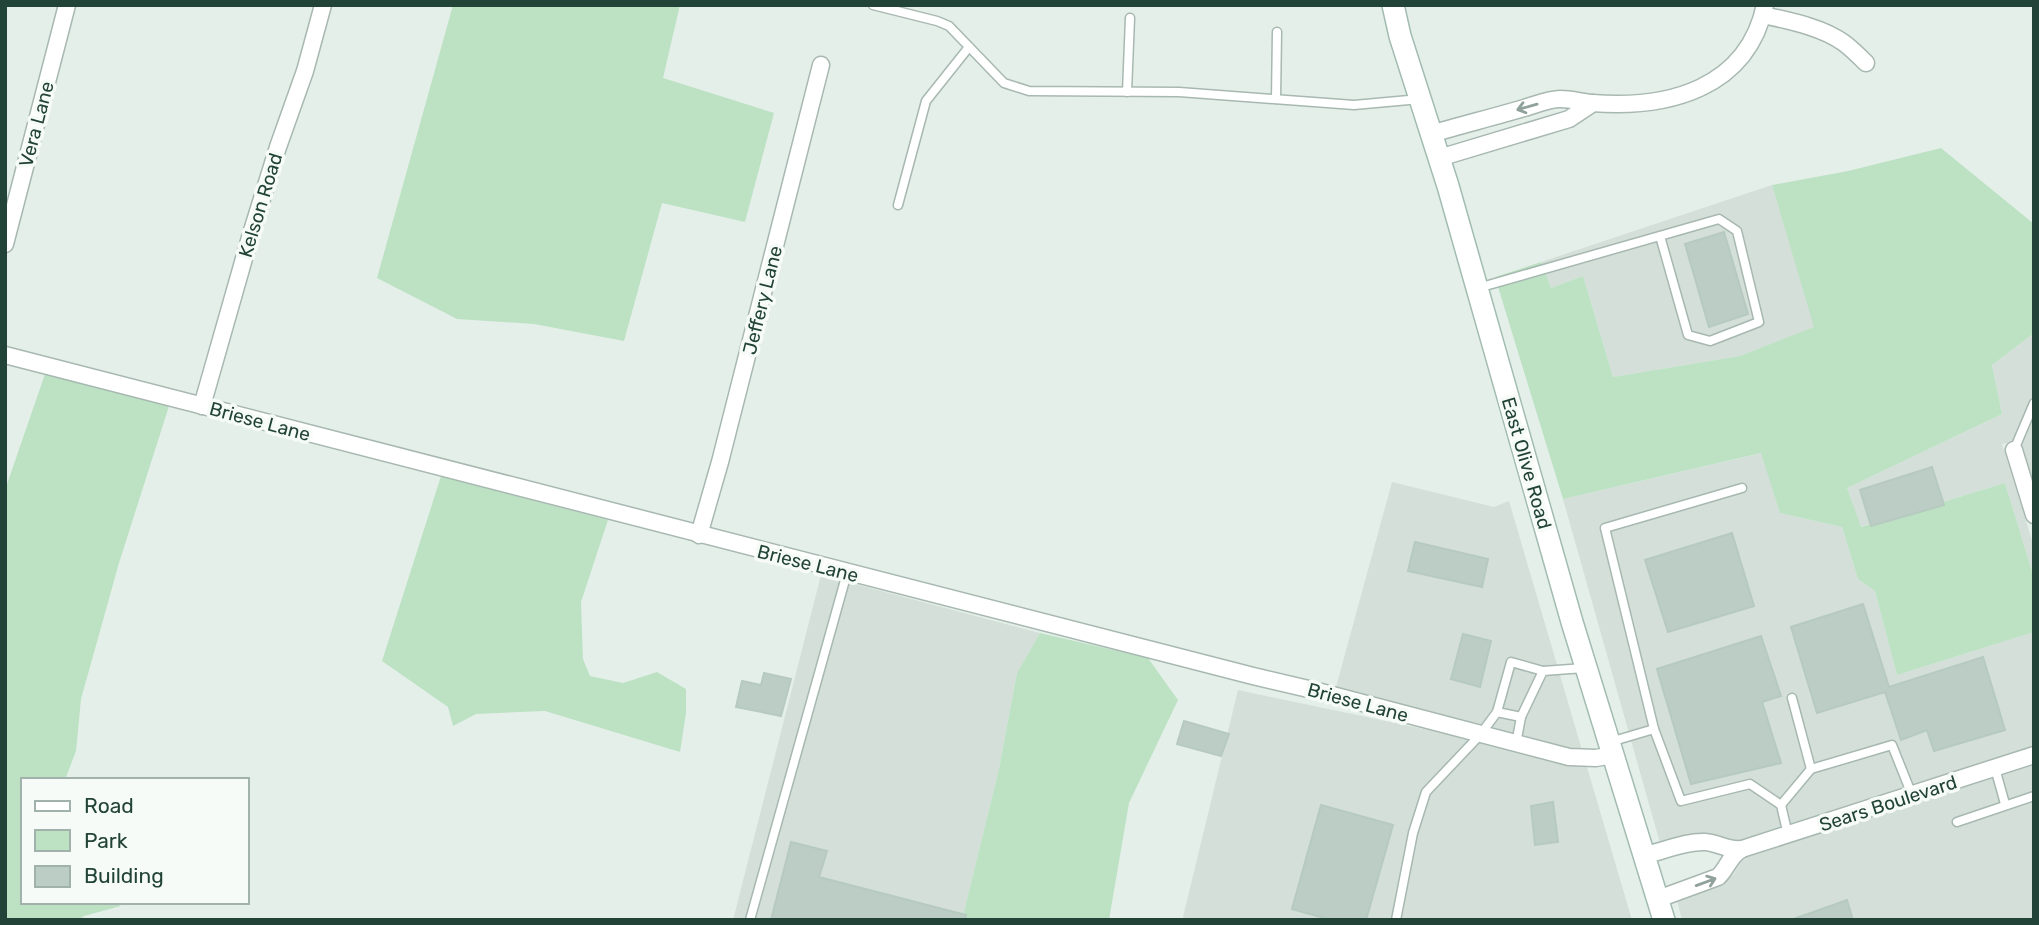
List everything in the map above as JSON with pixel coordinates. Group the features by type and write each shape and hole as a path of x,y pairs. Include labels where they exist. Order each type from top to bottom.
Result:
{"street":[{"name":"Vera Lane","path":"5,244 67,5"},
{"name":"Kelson Road","path":"202,405 251,234 305,71 323,5"},
{"name":"East Olive Road","path":"1392,5 1478,288 1586,668 1664,920"},
{"path":"1431,134 1559,99 1594,103 1658,102 1679,98 1719,78 1744,52 1755,35 1764,10 1830,36 1843,43 1866,63"},
{"name":"Jeffery Lane","path":"699,535 821,65"},
{"path":"1439,158 1569,118 1594,103"},
{"name":"Briese Lane","path":"5,355 1516,744 1576,758 1595,758 1611,749"},
{"path":"2014,450 2034,515"},
{"name":"Sears Boulevard","path":"1646,855 1701,842 1712,842 1733,851 1742,849 2034,755"},
{"path":"1658,899 1718,877 1725,872 1734,854 1742,849"}],"lane":[{"path":"873,5 949,26 1004,83 1029,92 1179,92 1354,105 1420,99"},
{"path":"1126,92 1130,18"},
{"path":"1276,99 1277,32"},
{"path":"898,205 926,101 969,47"},
{"path":"1478,288 1719,219 1737,231 1759,322 1710,341 1688,335 1660,236"},
{"path":"2014,450 2034,403"},
{"path":"1742,488 1605,528 1654,729 1681,801 1750,784 1781,805 1788,835"},
{"path":"750,920 847,573"},
{"path":"1396,920 1413,833 1426,792 1480,735 1497,712 1510,684 1511,663 1543,671 1586,668"},
{"path":"1516,744 1521,717 1532,688 1543,671"},
{"path":"1792,698 1811,769"},
{"path":"1497,712 1521,717"},
{"path":"1611,749 1654,729"},
{"path":"1781,805 1811,769 1892,745 1912,795"},
{"path":"1996,768 2005,804"},
{"path":"1957,822 2034,796"}],"shaded area":[{"path":"1772,185 1815,327 1740,356 1613,377 1583,276 1551,288 1541,262"},
{"path":"2034,333 2034,484 2020,441 2002,444 2034,547 2034,578 2005,483 1860,527 1847,488 2002,414 1992,365"},
{"path":"1762,453 1780,513 1842,527 1858,579 1875,591 1897,675 2034,632 2034,746 1738,842 1701,833 1660,843 1563,499"},
{"path":"1392,482 1494,507 1509,501 1582,750 1336,687"},
{"path":"821,575 1040,633 1017,673 999,769 962,920 733,920"},
{"path":"1238,690 1433,731 1566,765 1587,767 1632,920 1184,920"},
{"path":"2034,765 2034,920 1682,920 1677,901 1722,885 1746,857"}],"green space":[{"path":"453,5 680,5 663,78 774,113 745,222 662,203 624,341 534,324 457,319 377,278"},
{"path":"1941,148 2034,224 2034,333 1992,365 2002,414 1847,488 1861,527 2005,483 2034,578 2034,632 1897,675 1875,591 1858,579 1842,527 1780,513 1761,453 1563,499 1495,277 1541,262 1551,288 1583,276 1613,377 1740,356 1814,327 1772,185 1848,171"},
{"path":"45,374 169,406 119,563 81,699 76,751 66,778 21,778 21,904 121,906 84,916 79,920 5,920 5,490"},
{"path":"441,476 608,520 581,602 583,659 590,676 623,683 657,672 686,689 686,713 680,752 545,711 476,714 453,726 448,707 382,661"},
{"path":"1040,633 1148,658 1178,700 1129,803 1109,920 962,920 999,769 1017,673"}],"building":[{"path":"1724,232 1748,314 1709,327 1685,244"},
{"path":"1932,467 1944,505 1871,526 1860,490"},
{"path":"1732,533 1754,606 1668,632 1645,560"},
{"path":"1415,542 1488,559 1482,587 1408,571"},
{"path":"1863,604 1889,687 1983,657 2005,730 1934,751 1927,730 1901,740 1885,692 1817,713 1791,627"},
{"path":"1463,634 1491,641 1480,687 1451,679"},
{"path":"1761,636 1781,696 1762,702 1781,763 1691,784 1657,669"},
{"path":"764,673 791,679 781,716 736,707 742,681 761,685"},
{"path":"1184,721 1229,734 1221,756 1177,744"},
{"path":"1553,802 1558,842 1535,845 1531,806"},
{"path":"1321,805 1393,825 1366,920 1331,920 1292,909"},
{"path":"791,842 827,851 819,877 966,915 965,920 771,920"},
{"path":"1847,900 1852,917 1846,920 1796,918"}]}
